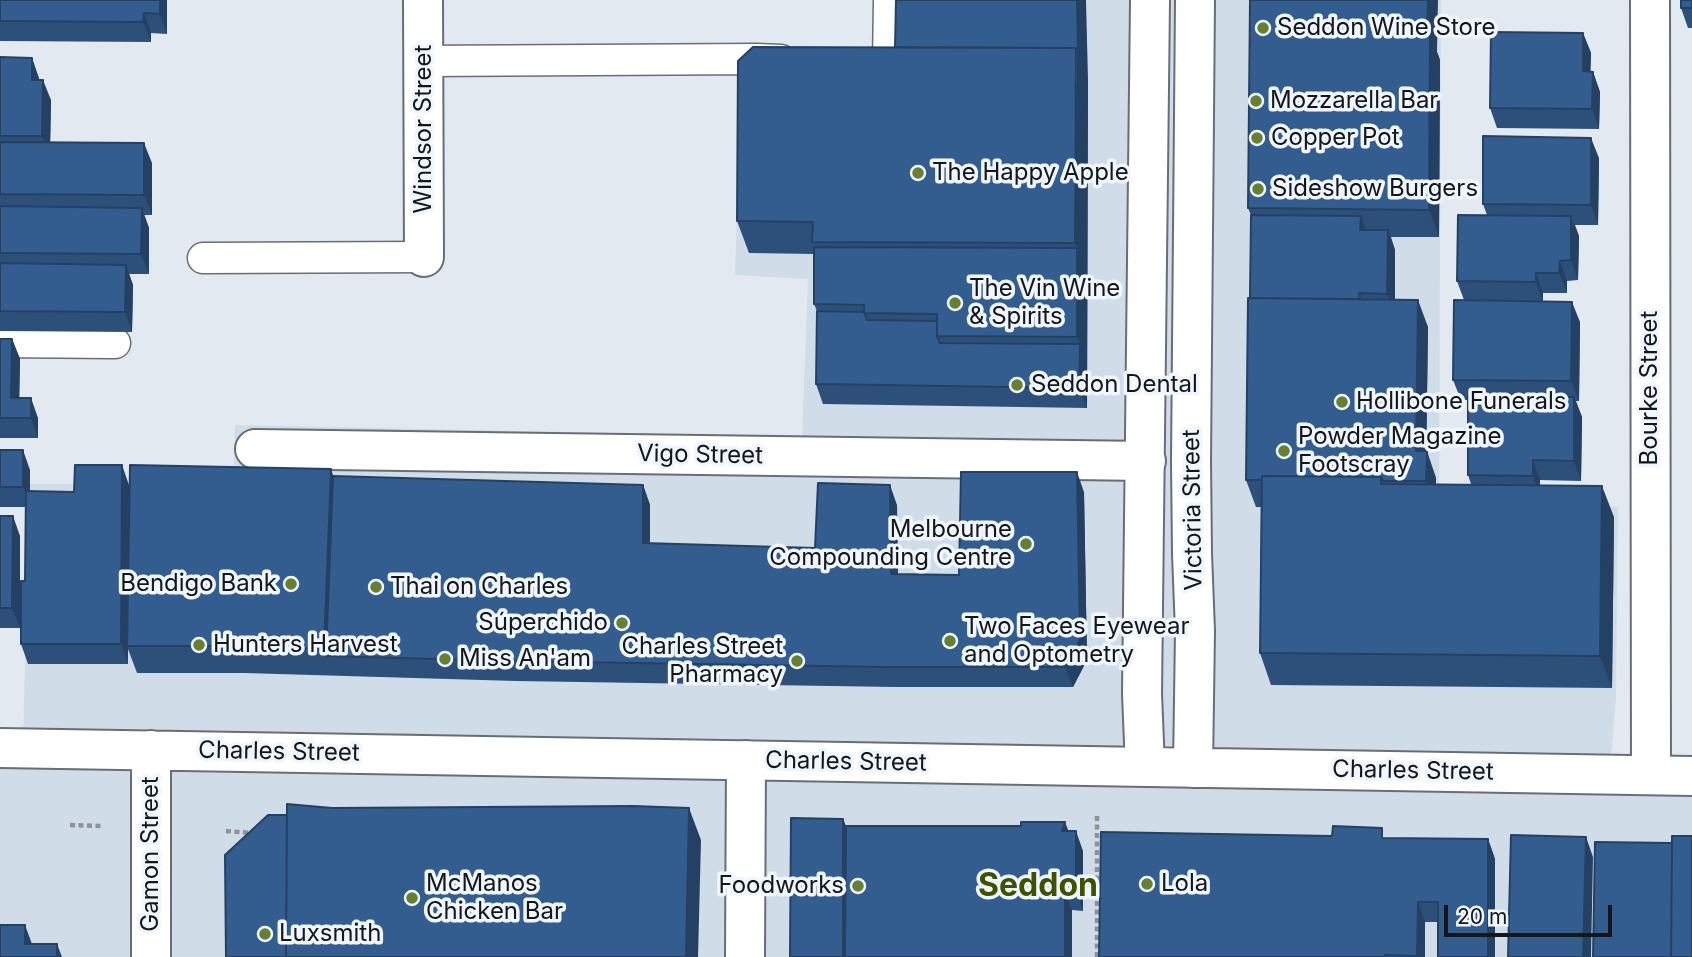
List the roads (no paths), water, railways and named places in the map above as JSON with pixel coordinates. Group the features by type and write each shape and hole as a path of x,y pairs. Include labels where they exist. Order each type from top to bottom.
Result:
{"street":[{"name":"Windsor Street","path":"423,0 424,257"},
{"name":"Victoria Street","path":"1145,767 1142,694 1150,0"},
{"name":"Victoria Street","path":"1193,768 1195,631 1191,462 1195,0"},
{"name":"Bourke Street","path":"1650,0 1651,775"},
{"name":"Vigo Street","path":"255,449 1191,462"},
{"name":"Charles Street","path":"0,748 1692,776"},
{"name":"Gamon Street","path":"151,750 151,957"},
{"path":"745,957 746,760"}],"lane":[{"path":"423,61 757,59 888,65 889,0"},
{"path":"203,258 424,257"},
{"path":"0,342 115,343"}],"place":[{"name":"Seddon Wine Store","path":"1263,28"},
{"name":"Mozzarella Bar","path":"1256,101"},
{"name":"Copper Pot","path":"1257,138"},
{"name":"The Happy Apple","path":"918,173"},
{"name":"Sideshow Burgers","path":"1258,189"},
{"name":"The Vin Wine & Spirits","path":"955,303"},
{"name":"Seddon Dental","path":"1017,385"},
{"name":"Hollibone Funerals","path":"1342,402"},
{"name":"Powder Magazine Footscray","path":"1284,451"},
{"name":"Melbourne Compounding Centre","path":"1026,544"},
{"name":"Bendigo Bank","path":"291,584"},
{"name":"Thai on Charles","path":"376,587"},
{"name":"Súperchido","path":"622,623"},
{"name":"Two Faces Eyewear and Optometry","path":"950,641"},
{"name":"Hunters Harvest","path":"199,645"},
{"name":"Miss An'am","path":"445,659"},
{"name":"Charles Street Pharmacy","path":"797,661"},
{"name":"Lola","path":"1147,884"},
{"name":"Foodworks","path":"858,886"},
{"name":"McManos Chicken Bar","path":"412,898"},
{"name":"Luxsmith","path":"265,934"}],"district":[{"name":"Seddon","path":"1038,886"}]}
